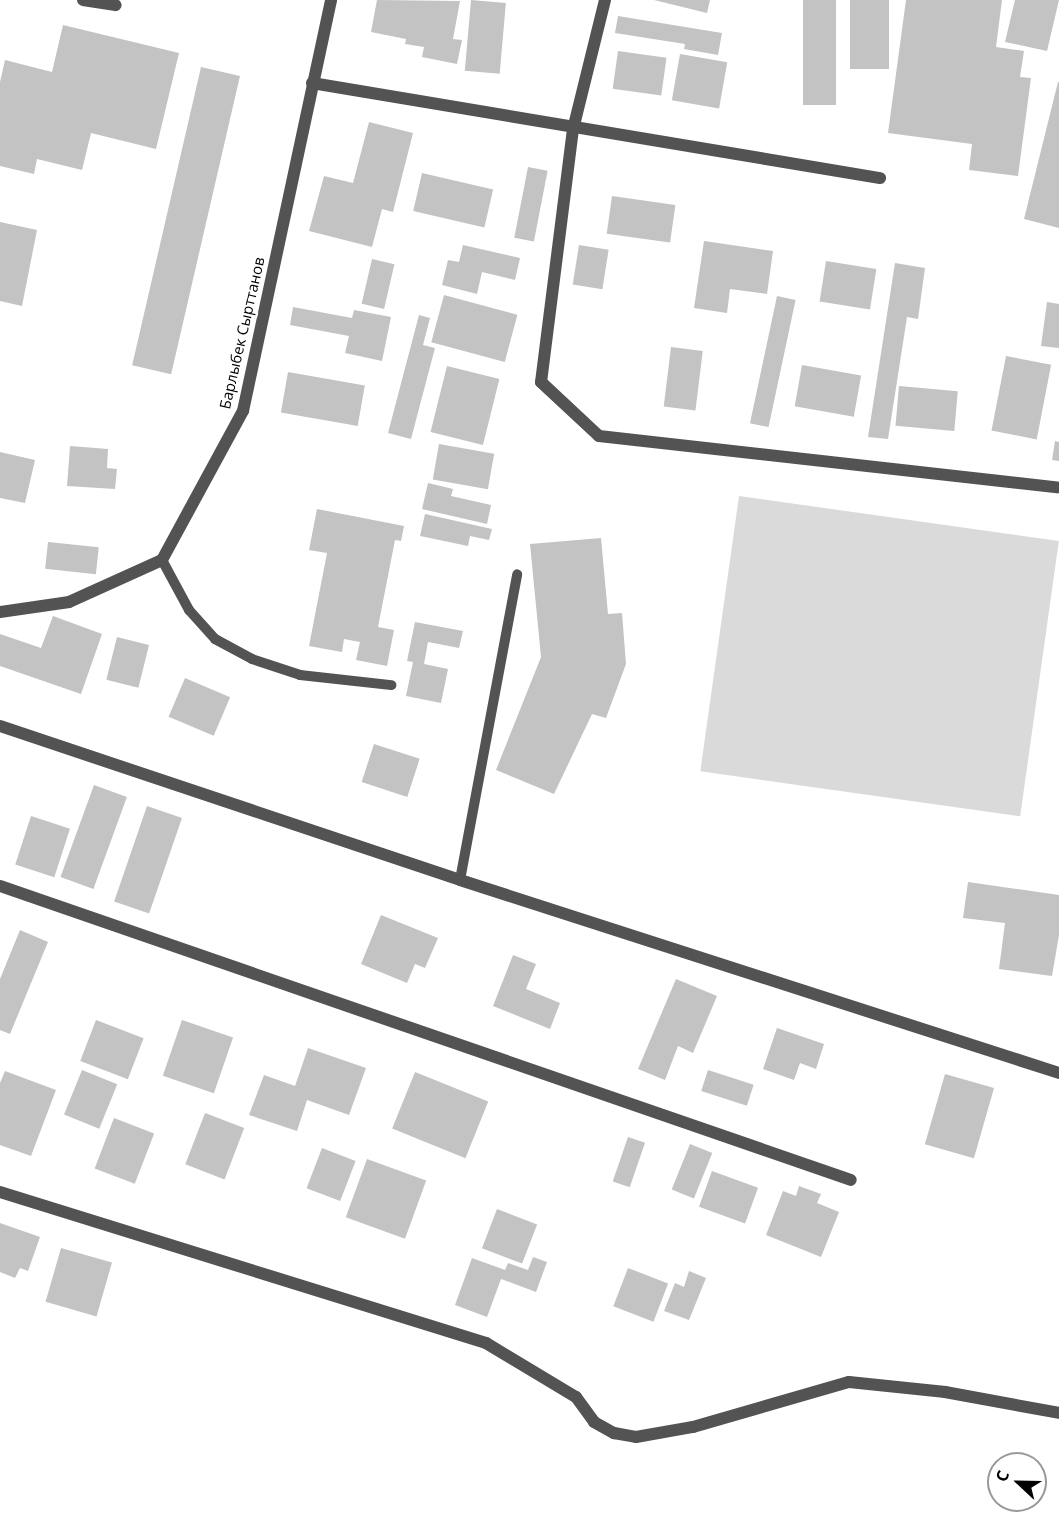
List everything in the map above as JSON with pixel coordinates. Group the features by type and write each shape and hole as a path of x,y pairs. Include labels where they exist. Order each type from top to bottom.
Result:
{"street":[{"path":"83,0 116,5"},
{"name":"Барлыбек Сырттанов","path":"162,560 243,411 331,0"},
{"path":"605,0 573,129 541,382 599,436 1057,487"},
{"path":"312,83 573,129 880,178"},
{"path":"0,612 69,602 162,560"},
{"path":"0,726 460,880 1059,1073"},
{"path":"0,886 851,1180"},
{"path":"0,1192 486,1343 576,1397 594,1422 614,1433 636,1437 693,1427 849,1382 945,1392 1059,1413"}],"lane":[{"path":"162,560 189,610 215,639 233,649 300,675 391,686"},
{"path":"460,880 516,574"}],"shaded area":[{"path":"739,496 1059,541 1020,816 700,771"}],"building":[{"path":"377,0 460,1 453,39 462,40 457,64 422,57 424,47 405,44 406,39 371,32"},
{"path":"471,0 506,3 500,74 465,71"},
{"path":"654,0 710,0 707,13"},
{"path":"803,0 836,0 836,105 803,105"},
{"path":"850,0 889,0 889,69 850,69"},
{"path":"906,0 1002,0 996,47 1024,51 1020,77 1031,78 1018,176 969,170 972,144 888,133"},
{"path":"1015,0 1059,0 1047,51 1005,42"},
{"path":"618,16 722,33 718,55 684,49 685,44 615,33"},
{"path":"63,25 179,53 156,149 91,133 82,170 37,159 34,174 0,166 0,82 5,60 52,72"},
{"path":"618,51 667,58 661,95 613,89"},
{"path":"680,54 727,62 719,109 672,100"},
{"path":"201,67 240,76 171,374 132,365"},
{"path":"1059,82 1059,228 1024,219"},
{"path":"369,122 413,133 393,212 382,209 372,247 309,231 324,176 353,183"},
{"path":"528,167 548,171 534,241 514,238"},
{"path":"422,173 493,189 484,227 413,211"},
{"path":"612,196 675,205 670,243 607,234"},
{"path":"0,222 37,230 22,306 0,301"},
{"path":"704,241 773,251 767,294 730,289 727,313 694,308"},
{"path":"463,245 520,258 515,280 482,272 477,294 442,285 448,260 459,262"},
{"path":"579,245 609,250 602,289 573,285"},
{"path":"372,259 394,264 384,309 362,304"},
{"path":"826,261 876,269 870,309 820,301"},
{"path":"895,263 925,268 918,319 907,317 888,439 868,437"},
{"path":"444,295 517,315 505,362 431,342"},
{"path":"777,296 796,300 769,427 750,423"},
{"path":"1047,302 1059,304 1059,348 1041,346"},
{"path":"293,307 352,318 354,310 391,317 382,361 345,353 349,336 290,325"},
{"path":"419,315 430,318 423,345 435,348 411,439 388,433"},
{"path":"671,347 703,351 695,410 664,407"},
{"path":"1006,356 1051,365 1037,439 991,431"},
{"path":"802,365 861,375 854,417 795,406"},
{"path":"447,366 499,379 483,445 431,432"},
{"path":"288,372 365,386 358,426 281,412"},
{"path":"899,386 958,391 954,431 896,426"},
{"path":"1055,441 1059,442 1059,461 1052,460"},
{"path":"439,444 494,454 488,489 433,479"},
{"path":"70,446 108,449 107,468 117,469 115,489 67,486"},
{"path":"0,452 35,460 25,503 0,498"},
{"path":"428,483 453,489 451,496 491,505 487,524 422,509"},
{"path":"317,509 404,526 401,541 395,540 378,627 394,630 387,666 356,660 360,642 344,639 342,652 309,646 327,553 309,550"},
{"path":"425,514 492,529 489,540 470,536 468,546 420,536"},
{"path":"601,538 608,614 622,613 626,664 606,718 592,714 554,794 496,770 541,657 530,544"},
{"path":"48,542 99,547 96,574 45,569"},
{"path":"53,616 102,634 81,694 0,666 0,634 41,648"},
{"path":"415,622 463,631 459,648 428,642 424,664 448,669 441,703 406,696 413,662 407,661"},
{"path":"117,637 149,645 138,688 106,680"},
{"path":"185,678 230,697 214,736 169,717"},
{"path":"374,744 420,759 407,797 362,782"},
{"path":"94,785 127,797 93,889 60,877"},
{"path":"147,806 182,818 149,914 114,901"},
{"path":"31,816 70,829 54,877 15,865"},
{"path":"968,882 1059,895 1059,935 1052,976 999,969 1005,923 963,918"},
{"path":"381,915 438,938 425,968 415,964 407,983 361,964"},
{"path":"20,930 48,942 10,1034 0,1030 0,979"},
{"path":"513,955 536,964 526,989 560,1003 550,1029 493,1006"},
{"path":"676,979 717,996 693,1053 678,1046 665,1080 638,1069"},
{"path":"96,1020 144,1038 128,1079 80,1061"},
{"path":"182,1020 233,1038 214,1093 163,1076"},
{"path":"777,1028 824,1044 816,1069 800,1063 794,1080 763,1069"},
{"path":"308,1048 366,1068 349,1115 307,1100 297,1131 249,1115 264,1075 295,1086"},
{"path":"82,1070 117,1084 99,1129 64,1115"},
{"path":"708,1070 754,1085 747,1106 701,1091"},
{"path":"5,1071 56,1090 31,1156 0,1145 0,1083"},
{"path":"415,1072 488,1102 465,1158 392,1129"},
{"path":"945,1074 994,1088 974,1158 925,1144"},
{"path":"205,1113 244,1128 225,1179 185,1164"},
{"path":"114,1118 154,1133 135,1184 95,1168"},
{"path":"628,1137 645,1143 630,1187 613,1181"},
{"path":"690,1144 712,1153 694,1198 672,1189"},
{"path":"322,1148 356,1161 340,1201 307,1188"},
{"path":"367,1159 426,1181 405,1239 346,1217"},
{"path":"712,1171 758,1188 745,1223 699,1207"},
{"path":"799,1186 821,1194 817,1203 839,1212 821,1257 766,1235 783,1191 796,1196"},
{"path":"497,1209 537,1224 522,1264 482,1248"},
{"path":"0,1223 40,1237 28,1271 20,1268 15,1278 0,1272"},
{"path":"61,1248 112,1263 97,1316 46,1302"},
{"path":"533,1257 547,1262 536,1292 501,1279 487,1317 455,1305 472,1258 505,1270 508,1263 528,1270"},
{"path":"628,1268 668,1283 653,1322 613,1306"},
{"path":"689,1271 706,1278 689,1320 664,1311 675,1283 684,1287"}]}
